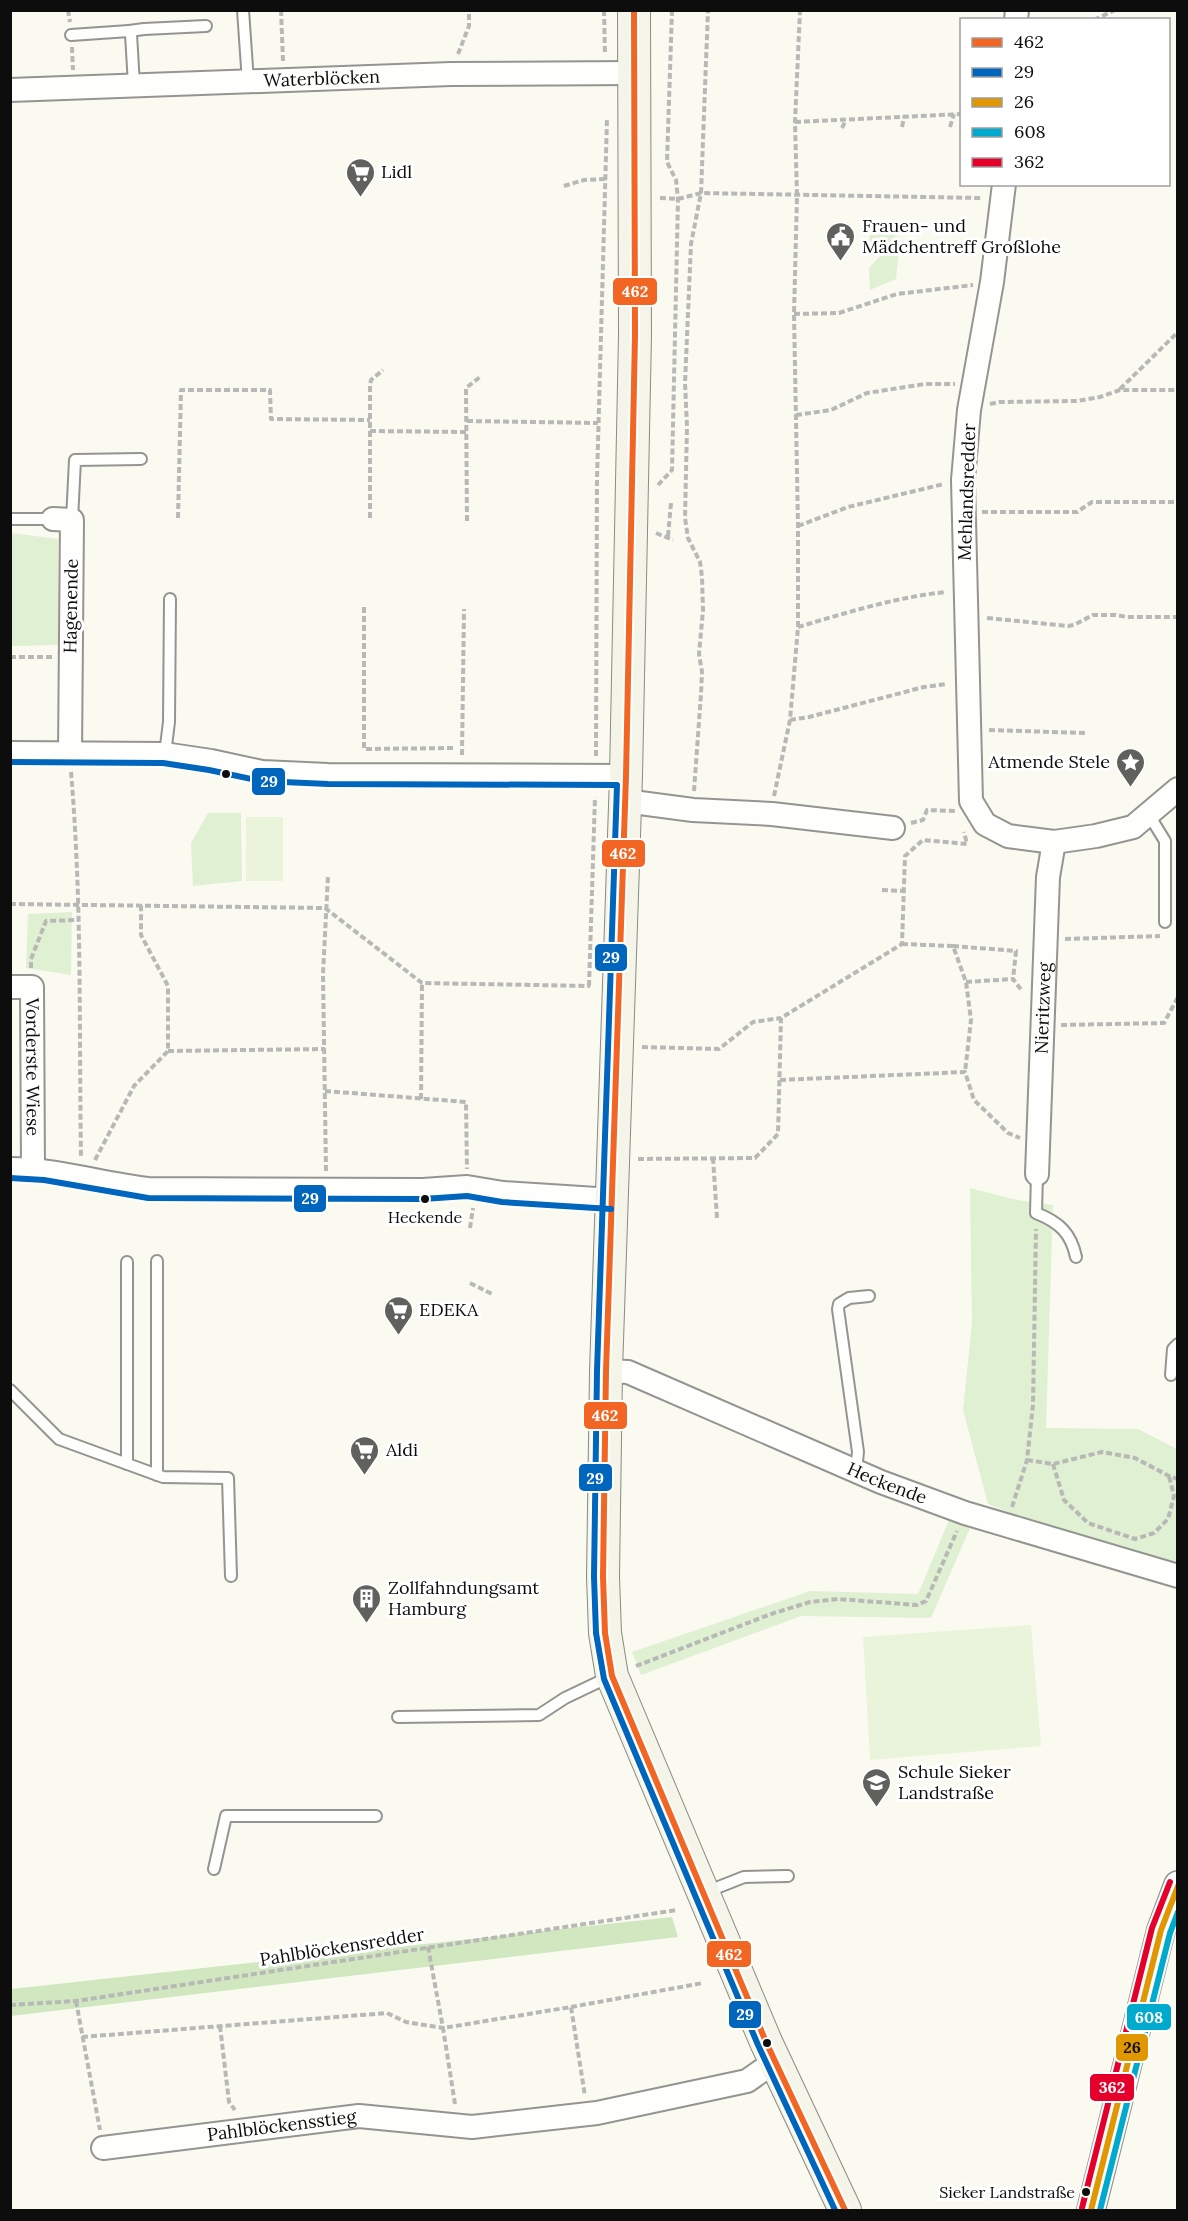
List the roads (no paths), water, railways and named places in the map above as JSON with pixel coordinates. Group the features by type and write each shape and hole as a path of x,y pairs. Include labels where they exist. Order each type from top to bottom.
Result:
{"main road":[{"path":"634,10 621,73 635,196 635,335 604,986 617,1046 606,1371 603,1577 605,1633 622,1672 703,1893 774,2062 844,2211"}],"street":[{"name":"Waterblöcken","path":"10,90 450,74 621,73"},
{"name":"Mehlandsredder","path":"1003,191 992,282 969,410 963,480 969,729 964,806 984,824 1008,836 1054,842"},
{"name":"Hagenende","path":"63,520 70,657 69,753"},
{"path":"10,753 165,754 262,772 328,776 462,776 615,784 693,810 772,814 893,828"},
{"path":"1054,842 1096,836 1133,827 1178,789"},
{"name":"Nieritzweg","path":"1037,1174 1048,877 1054,842"},
{"name":"Vorderste Wiese","path":"21,987 22,1169"},
{"path":"22,1169 148,1189 423,1190 467,1187 504,1193 612,1200"},
{"name":"Heckende","path":"606,1371 628,1372 856,1471 965,1513 1178,1576"},
{"path":"1091,2211 1155,1953 1178,1885"},
{"name":"Pahlblöckensstieg","path":"103,2148 359,2116 472,2127 588,2114 747,2081 774,2062"}],"lane":[{"path":"243,10 248,82"},
{"path":"71,35 206,26"},
{"path":"129,32 131,34 134,85"},
{"path":"10,519 63,520 75,460 141,459"},
{"path":"165,754 169,722 170,599"},
{"path":"1149,815 1165,841 1165,922"},
{"path":"1037,1174 1036,1213 1062,1227 1072,1242 1076,1257"},
{"path":"157,1261 157,1475"},
{"path":"127,1262 127,1464"},
{"path":"856,1471 858,1452 838,1309 839,1304 849,1298 869,1296"},
{"path":"1171,1375 1173,1349 1178,1344"},
{"path":"10,1390 59,1439 163,1477 228,1478 231,1576"},
{"path":"398,1717 539,1715 565,1698 622,1672"},
{"path":"214,1869 226,1816 376,1816"},
{"path":"703,1893 744,1877 788,1876"}],"place":[{"name":"Lidl","path":"360,198"},
{"name":"Frauen- und Mädchentreff Großlohe","path":"841,262"},
{"name":"Atmende Stele","path":"1131,788"},
{"name":"Heckende","path":"425,1199"},
{"name":"EDEKA","path":"398,1336"},
{"name":"Aldi","path":"365,1476"},
{"name":"Zollfahndungsamt Hamburg","path":"367,1624"},
{"name":"Schule Sieker Landstraße","path":"877,1808"},
{"name":"Sieker Landstraße","path":"1086,2192"}]}
